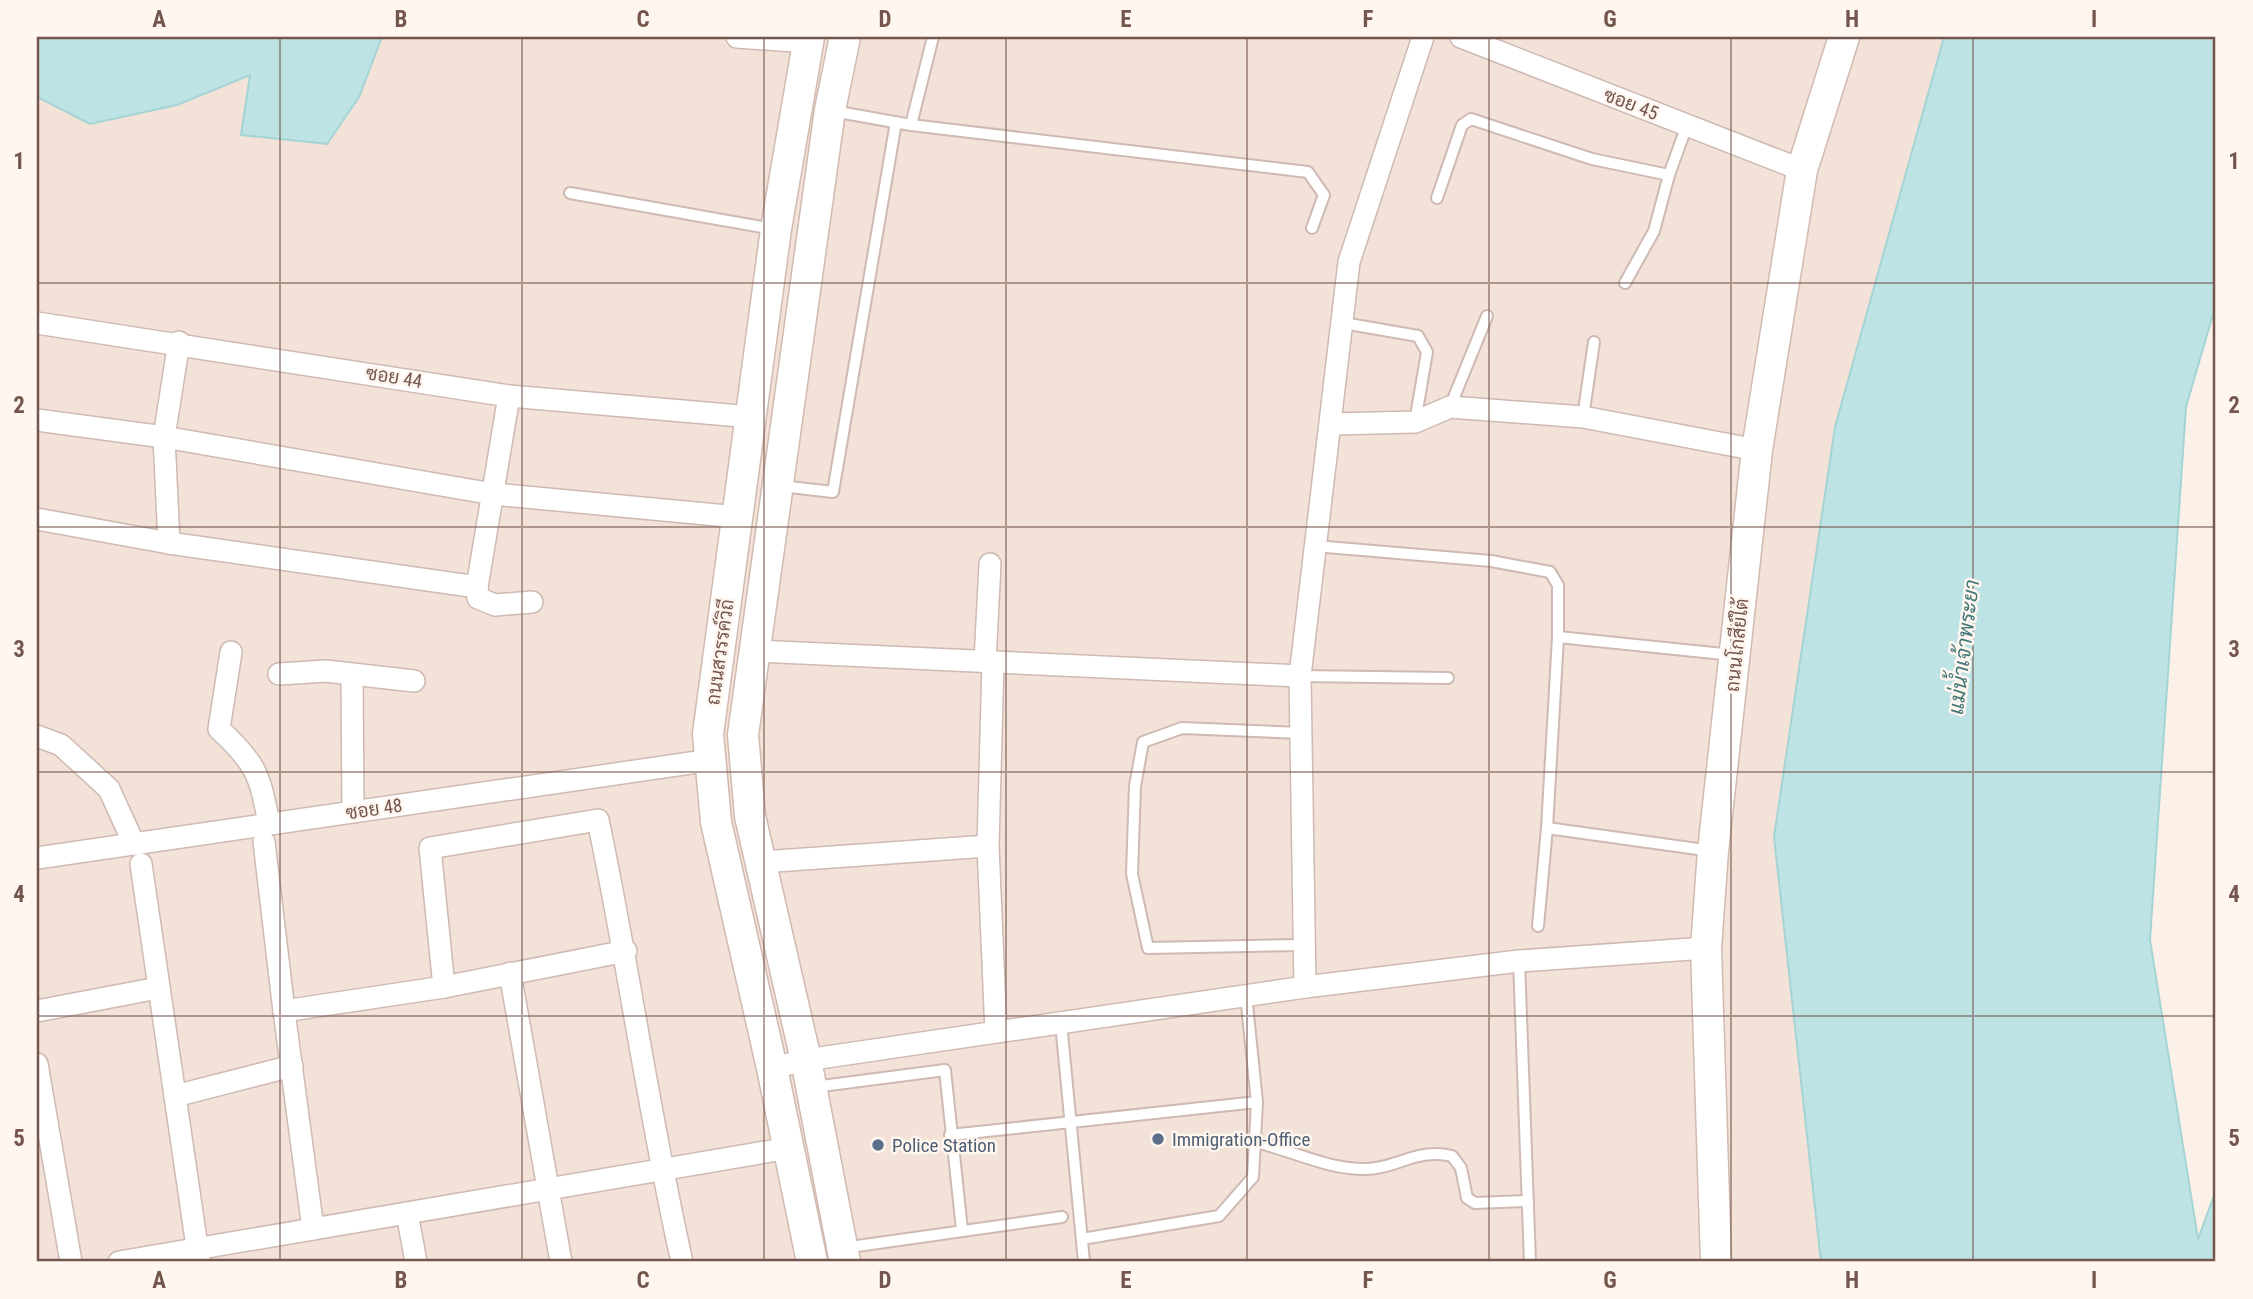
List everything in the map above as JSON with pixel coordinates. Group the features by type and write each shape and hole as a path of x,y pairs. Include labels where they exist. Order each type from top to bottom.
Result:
{"main road":[{"name":"ถนนสวรรค์วิถี","path":"843,1255 809,1074 750,816 743,735 830,110 845,37"},
{"name":"ถนนโกสีย์ใต้","path":"1716,1262 1706,948 1713,851 1757,450 1802,170 1844,37"},
{"name":"ถนนสวรรค์วิถี","path":"809,39 776,229 708,734 716,822 772,1068 812,1262"}],"street":[{"path":"737,37 809,39"},
{"path":"1305,987 1302,945 1300,676 1332,424 1349,262 1423,37"},
{"name":"ซอย 45","path":"1461,37 1802,170"},
{"name":"ซอย 44","path":"37,323 179,342 509,396 752,417"},
{"path":"169,543 164,437 179,342"},
{"path":"509,396 477,587 478,598 495,605 532,602"},
{"path":"1332,424 1415,422 1450,407 1583,417 1757,450"},
{"path":"37,420 164,437 493,494 738,517"},
{"path":"37,519 169,543 477,587"},
{"path":"990,564 988,846 996,1032"},
{"path":"755,651 1300,676"},
{"path":"231,652 219,729 246,754 261,780 284,1011 313,1229"},
{"path":"279,674 326,671 414,681"},
{"path":"352,675 354,812"},
{"path":"37,736 61,745 109,789 134,844"},
{"name":"ซอย 48","path":"37,858 134,844 266,833 354,812 711,760"},
{"path":"444,987 430,848 598,820 626,951 661,1170 682,1262"},
{"path":"761,862 988,846"},
{"path":"141,864 198,1255"},
{"path":"772,1068 809,1074 996,1032 1305,987 1518,961 1706,948"},
{"path":"284,1011 444,987 626,951"},
{"path":"510,973 561,1262"},
{"path":"37,1012 158,988"},
{"path":"37,1065 71,1262"},
{"path":"175,1096 292,1066"},
{"path":"120,1262 198,1255 313,1229 789,1148"},
{"path":"407,1213 416,1262"}],"lane":[{"path":"911,125 933,37"},
{"path":"830,110 911,125 1308,172 1324,195 1312,228"},
{"path":"1437,198 1462,125 1471,119 1592,159 1669,175"},
{"path":"778,486 833,492 896,122"},
{"path":"1625,283 1654,230 1669,175 1687,125"},
{"path":"570,193 776,229"},
{"path":"1450,407 1487,316"},
{"path":"1343,323 1418,336 1427,352 1415,422"},
{"path":"1583,417 1594,342"},
{"path":"1315,546 1491,561 1550,572 1558,585 1558,637 1547,828 1538,926"},
{"path":"1558,637 1736,655"},
{"path":"1300,676 1448,678"},
{"path":"1301,733 1182,728 1143,742 1135,786 1132,874 1148,948 1302,945"},
{"path":"1547,828 1713,851"},
{"path":"1518,961 1530,1262"},
{"path":"1082,1239 1219,1216 1253,1177 1257,1102 1246,995"},
{"path":"1061,1023 1073,1122 1084,1262"},
{"path":"809,1074 946,1070 950,1135 962,1230"},
{"path":"950,1135 1257,1102"},
{"path":"1255,1142 1292,1150 1336,1167 1365,1170 1416,1155 1438,1153 1452,1156 1461,1168 1467,1198 1475,1203 1528,1201"},
{"path":"843,1255 962,1230 1062,1217"}],"shaded area":[{"path":"37,37 1961,37 1839,1262 37,1262"}],"water":[{"path":"37,37 382,37 359,97 327,144 241,135 250,75 177,105 90,124 37,97"},
{"name":"แม่น้ำเจ้าพระยา","path":"1944,37 2216,37 2216,304 2186,407 2150,940 2198,1239 2216,1190 2216,1262 1821,1262 1774,837 1835,427"}],"place":[{"name":"Immigration-Office","path":"1158,1139"},
{"name":"Police Station","path":"878,1145"}]}
